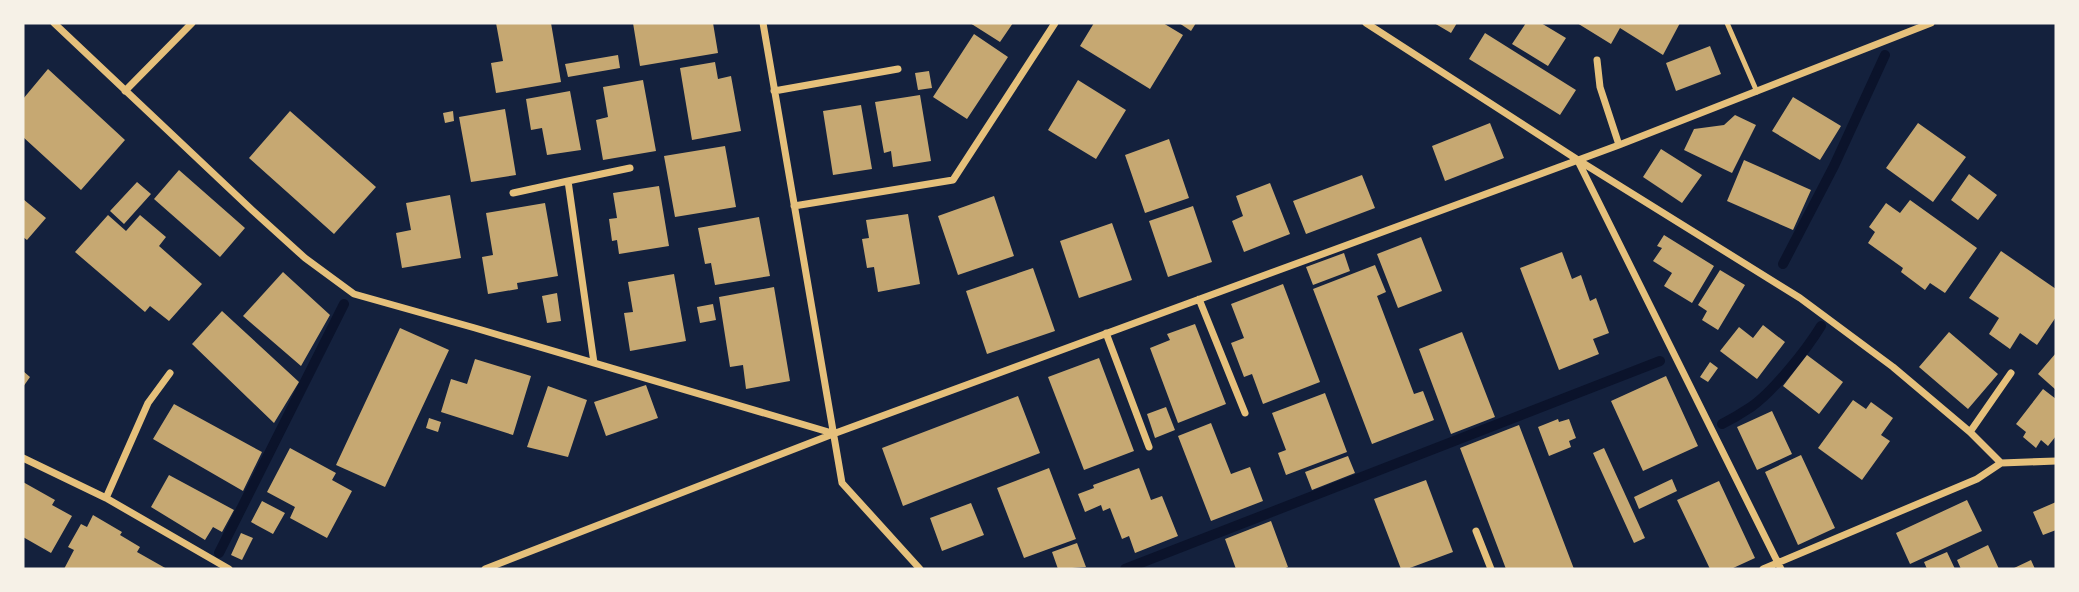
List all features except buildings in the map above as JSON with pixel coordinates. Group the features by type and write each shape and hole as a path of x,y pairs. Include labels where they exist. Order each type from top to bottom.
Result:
{"street":[{"path":"54,23 252,210 305,257 354,295 833,433"},
{"path":"125,91 192,23"},
{"path":"763,23 842,483 920,569"},
{"path":"794,206 953,180 1055,23"},
{"path":"1366,23 1578,160 1800,298 1893,367 1970,432 2001,463"},
{"path":"485,569 833,433 1619,145 1931,23"},
{"path":"1597,60 1600,87 1619,145"},
{"path":"775,91 898,69"},
{"path":"1578,160 1779,566"},
{"path":"513,192 630,168"},
{"path":"568,181 594,363"},
{"path":"1199,299 1244,413"},
{"path":"1106,333 1149,447"},
{"path":"106,498 148,403 170,373"},
{"path":"1970,432 2011,373"},
{"path":"23,458 106,498 229,569"},
{"path":"1763,569 1779,566 1977,480 2001,463 2056,461"},
{"path":"1476,531 1491,569"}],"lane":[{"path":"1727,23 1757,92"}],"waterway":[{"path":"1783,264 1834,166 1885,55"},
{"path":"219,553 344,304"},
{"path":"1722,424 1760,400 1798,358 1821,326"},
{"path":"1125,569 1660,361"}]}
